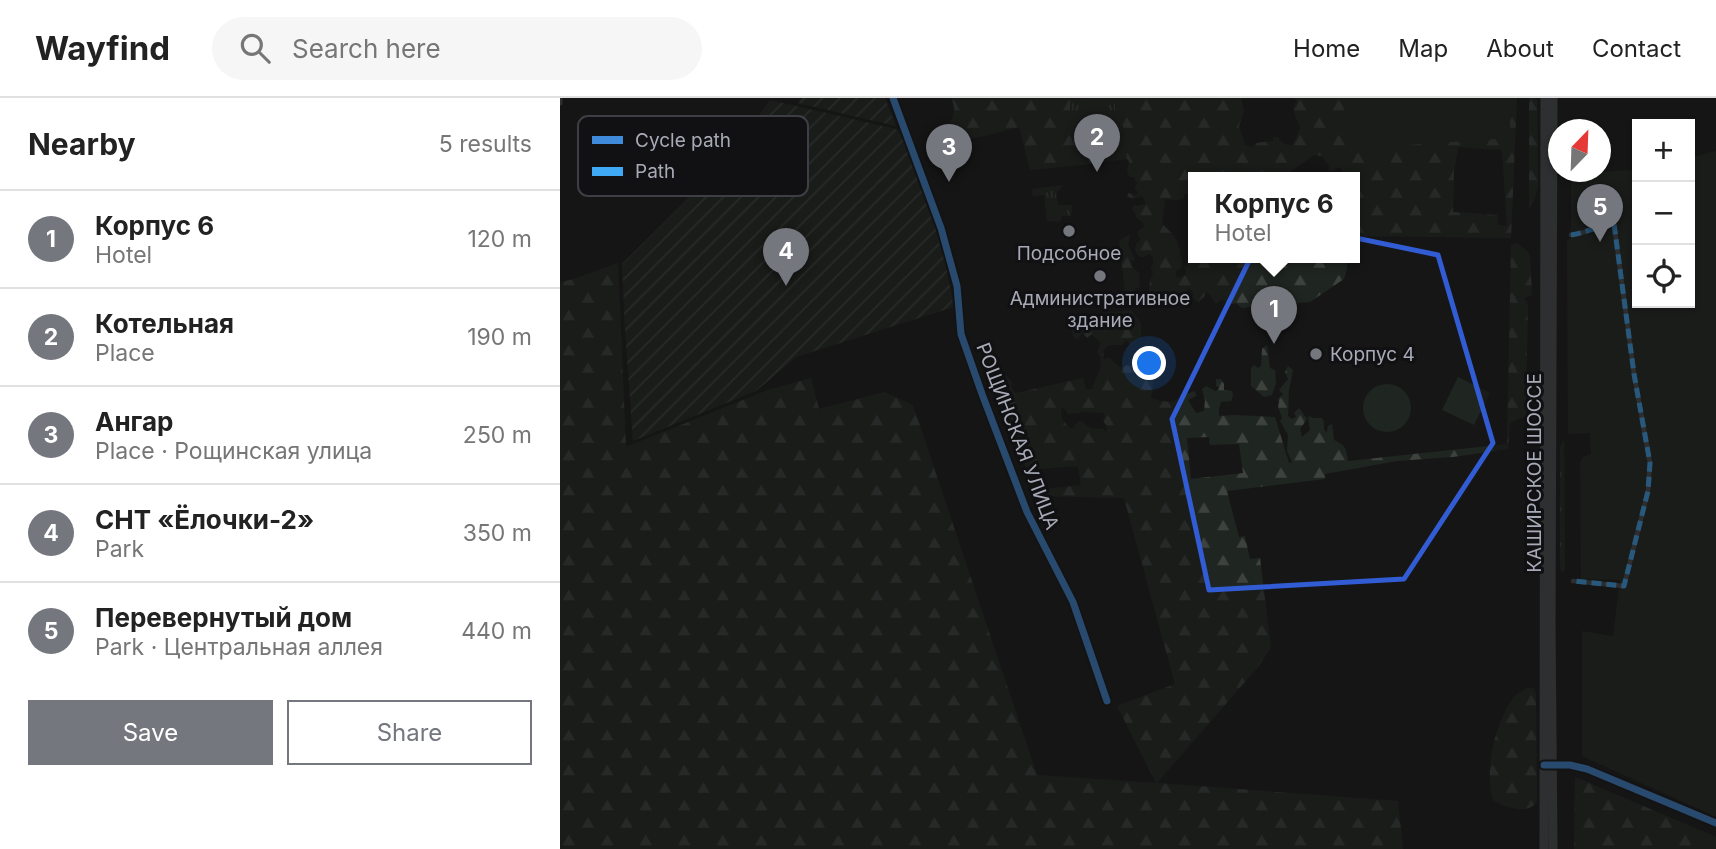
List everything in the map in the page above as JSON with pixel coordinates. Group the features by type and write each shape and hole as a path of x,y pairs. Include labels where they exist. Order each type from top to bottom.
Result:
{"main road":[{"name":"КАШИРСКОЕ ШОССЕ","path":"1545,98 1548,765 1553,849"},
{"name":"КАШИРСКОЕ ШОССЕ","path":"1544,849 1548,765 1553,98"}],"street":[{"name":"РОЩИНСКАЯ УЛИЦА","path":"893,98 941,228 957,286 961,334 982,394 1027,512 1073,602 1107,701"},
{"path":"1571,235 1614,224 1634,373 1650,463 1648,491 1623,586 1573,581"},
{"path":"1548,765 1570,765 1587,769 1716,823"}],"highlighted area":[{"path":"1269,220 1438,255 1493,443 1404,579 1209,590 1172,419"}],"green space":[{"path":"801,98 885,98 896,126 798,103"},
{"path":"951,98 1070,98 1070,113 1076,114 1082,125 1082,165 1030,170 1019,127 976,138 953,137 950,131 954,110"},
{"path":"1115,98 1115,108 1123,125 1127,159 1082,165 1082,125 1070,114 1069,99"},
{"path":"1115,98 1241,98 1244,111 1239,126 1245,145 1252,147 1256,143 1273,141 1273,137 1293,145 1300,128 1294,111 1297,102 1294,98 1517,98 1511,238 1360,236 1360,172 1343,172 1341,168 1329,171 1329,166 1322,156 1314,155 1290,172 1188,172 1188,194 1178,200 1165,199 1162,224 1174,236 1179,247 1182,264 1175,274 1178,278 1186,275 1185,267 1188,266 1187,261 1188,261 1188,263 1347,263 1344,279 1310,302 1242,308 1236,303 1228,305 1222,299 1216,304 1206,292 1198,302 1192,297 1194,294 1191,289 1187,289 1187,295 1180,296 1172,292 1149,293 1153,258 1149,254 1140,257 1135,250 1141,239 1138,231 1144,227 1132,209 1136,204 1146,204 1142,196 1132,199 1127,196 1129,193 1137,195 1137,183 1127,172 1129,161 1123,125 1115,109","holes":["1458,147 1502,150 1507,226 1498,225 1497,215 1453,212"]},
{"path":"1343,98 1508,98 1511,138 1347,149"},
{"path":"1529,98 1537,98 1538,187 1529,208"},
{"path":"770,100 896,129 903,137 939,231 954,307 796,357 756,391 633,441 622,264 691,196 808,196 808,116 759,116"},
{"path":"1716,151 1716,817 1582,756 1582,631 1613,636 1620,580 1581,579 1580,463 1583,457 1591,454 1590,433 1568,434 1567,240 1571,239 1571,182 1611,182 1611,171 1632,170 1632,308 1695,308 1695,157"},
{"path":"1063,185 1056,193 1058,205 1072,205 1071,216 1062,216 1060,222 1047,221 1044,195 1033,196 1032,189"},
{"path":"1130,234 1128,245 1135,260 1130,261 1139,273 1140,287 1135,288 1136,292 1132,297 1125,292 1119,241"},
{"path":"1517,243 1530,256 1532,295 1523,299 1527,301 1528,309 1528,415 1510,423 1508,449 1397,461 1325,474 1325,479 1227,491 1239,537 1245,536 1250,559 1260,558 1271,648 1257,668 1157,783 1398,801 1403,849 560,849 560,282 618,263 626,447 768,390 811,378 819,409 885,392 913,405 1037,775 1156,783 1117,706 1175,684 1124,498 1034,496 990,350 1016,393 1083,378 1086,389 1092,389 1101,361 1097,352 1101,343 1092,334 1087,338 1082,332 1078,339 1074,338 1071,327 1080,316 1131,310 1141,323 1141,338 1131,345 1126,340 1122,345 1108,345 1103,351 1104,359 1109,358 1121,368 1127,365 1133,367 1135,376 1147,376 1153,381 1152,399 1170,402 1195,391 1196,396 1188,400 1196,413 1204,411 1202,389 1206,386 1218,390 1216,379 1221,379 1224,390 1232,391 1233,395 1231,401 1221,402 1219,416 1275,417 1289,463 1292,462 1287,451 1288,435 1280,421 1282,418 1278,407 1278,399 1283,394 1279,390 1288,379 1285,372 1288,366 1293,370 1288,416 1292,419 1296,417 1294,413 1299,408 1307,419 1300,429 1302,437 1310,430 1308,416 1322,418 1324,430 1327,432 1328,426 1332,424 1334,440 1345,448 1348,461 1507,444 1511,245","holes":["1061,408 1068,414 1104,413 1106,433 1104,429 1090,428 1082,421 1072,429 1063,420","1209,437 1210,445 1239,444 1243,473 1191,479 1187,438","1078,466 1081,485 1037,490 1036,469"]},
{"path":"1267,345 1270,368 1275,370 1276,383 1272,395 1264,397 1251,386 1251,368 1254,365 1258,368 1261,366 1262,349"},
{"path":"1458,377 1490,393 1474,425 1442,410"},
{"path":"1387,384 1404,391 1411,408 1404,425 1387,432 1370,425 1363,408 1370,391"},
{"path":"1564,439 1564,572 1561,571 1560,564 1560,448"},
{"path":"1527,688 1533,688 1536,694 1537,801 1528,808 1516,809 1493,800 1491,761 1497,733 1507,707 1515,696"},
{"path":"1575,777 1716,837 1716,849 1574,849"}],"marked path":[{"path":"1571,235 1614,224 1634,374 1650,463 1648,491 1624,586 1573,581"}],"cycle path":[{"path":"893,98 941,228 957,286 961,334 982,394 1027,512 1073,602 1107,701"},
{"path":"1544,765 1570,765 1587,769 1716,823"}],"place":[{"name":"Котельная","path":"1097,172"},
{"name":"Ангар","path":"949,182"},
{"name":"Подсобное","path":"1069,231"},
{"name":"Перевернутый дом","path":"1600,242"},
{"name":"Административное здание","path":"1100,276"},
{"name":"СНТ «Ёлочки-2»","path":"786,286"},
{"name":"Корпус 6","path":"1274,344"},
{"name":"Корпус 4","path":"1316,354"}]}
